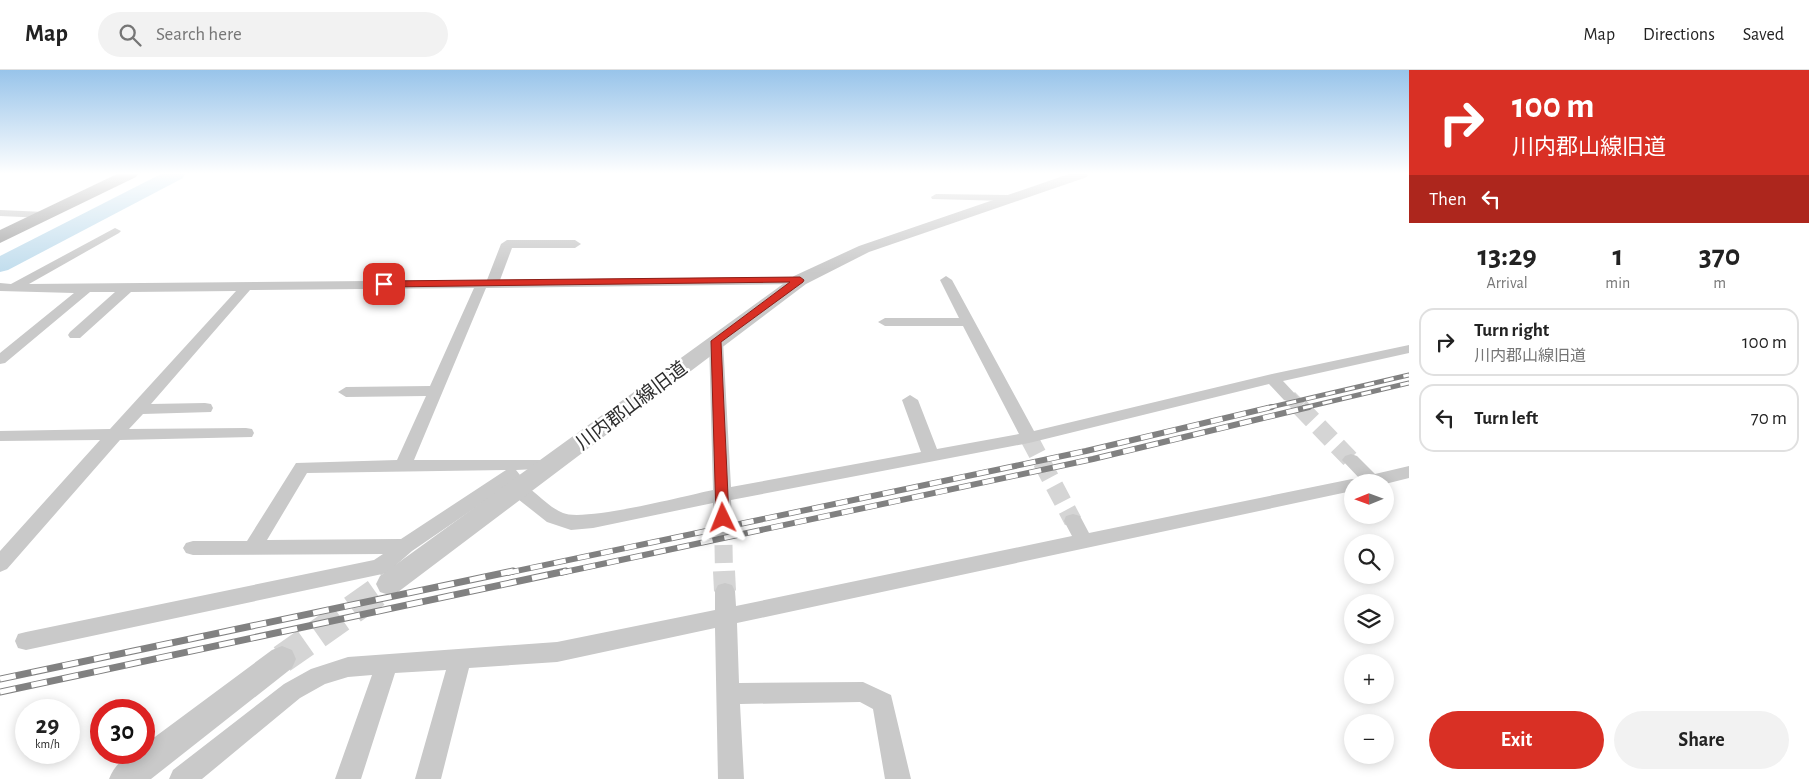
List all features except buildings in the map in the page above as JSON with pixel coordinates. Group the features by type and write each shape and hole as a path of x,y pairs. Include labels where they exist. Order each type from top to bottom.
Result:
{"main road":[{"path":"0,237 61,207"}],"street":[{"name":"川内郡山線旧道","path":"388,584 511,484 552,464 800,280 864,249 982,207"},
{"path":"0,213 45,215"},
{"path":"0,295 6,287 115,231"},
{"path":"403,466 435,391 507,244 575,244"},
{"path":"6,287 87,288 130,286 800,280"},
{"path":"946,280 1029,438"},
{"path":"0,564 248,285"},
{"path":"75,335 130,286"},
{"path":"0,360 87,288"},
{"path":"885,322 968,322"},
{"path":"716,341 723,518"},
{"path":"511,484 554,517 571,523 593,521 1029,438 1272,379 1409,349"},
{"path":"1272,379 1290,397"},
{"path":"346,392 435,391"},
{"path":"910,400 932,456"},
{"path":"137,409 205,408"},
{"path":"0,436 246,433"},
{"path":"1352,460 1359,474"},
{"path":"26,641 380,567 405,546 511,484 527,464"},
{"path":"252,548 302,467 552,464"},
{"path":"1394,476 1409,472"},
{"path":"182,779 292,691 319,676 348,668 557,652 1344,487"},
{"path":"1073,521 1084,542"},
{"path":"193,548 405,546"},
{"path":"725,590 731,779"},
{"path":"428,779 460,659"},
{"path":"125,779 282,660"},
{"path":"348,779 387,664"},
{"path":"729,694 863,692 883,703 898,779"}],"waterway":[{"path":"0,265 112,207"}],"tunnel":[{"path":"1290,397 1300,407"},
{"path":"1300,407 1351,460"},
{"path":"1029,438 1073,521"},
{"path":"723,518 724,573"},
{"path":"724,571 725,591"},
{"path":"282,659 389,584"}],"railway":[{"path":"1267,408 1409,375"},
{"path":"1303,408 1409,383"},
{"path":"507,573 1086,451 1272,407"},
{"path":"560,573 1093,459 1309,407"},
{"path":"0,679 513,571"},
{"path":"0,692 566,571"}],"route":[{"path":"384,284 800,280 716,341 723,518"}]}
